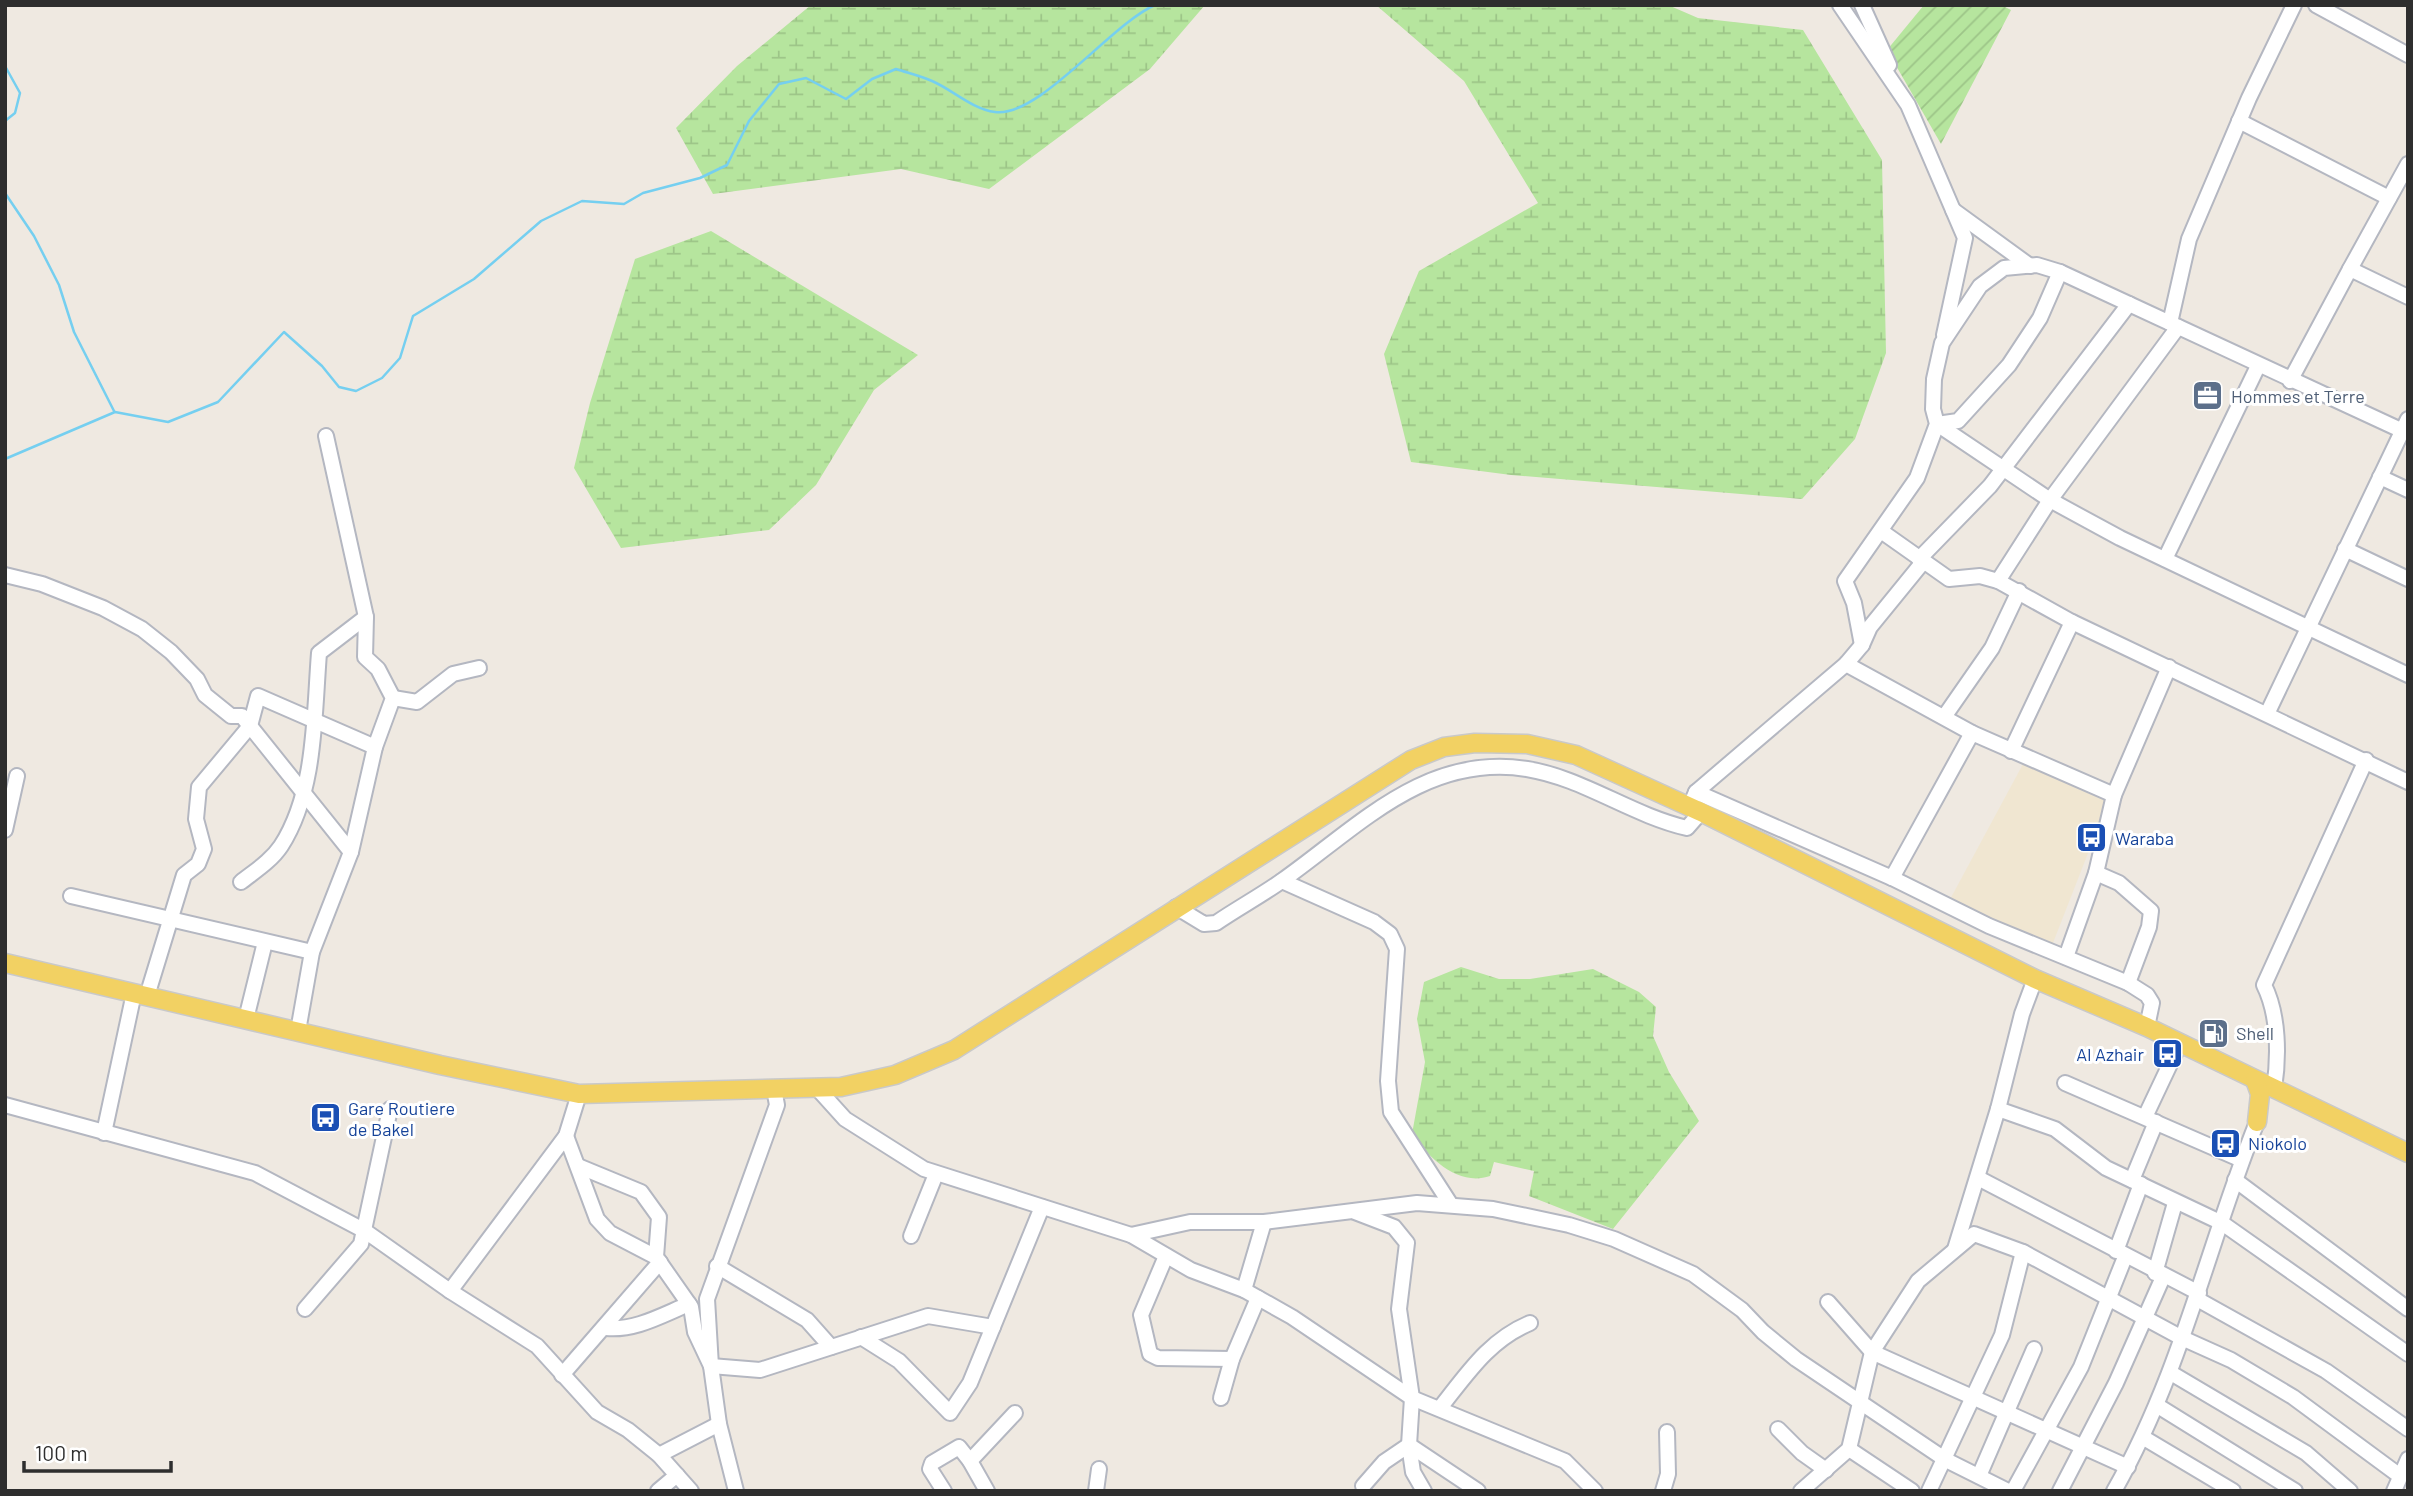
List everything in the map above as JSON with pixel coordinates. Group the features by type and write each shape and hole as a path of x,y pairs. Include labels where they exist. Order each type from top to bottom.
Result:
{"main road":[{"path":"5,963 579,1094 817,1088 869,1083 954,1050 1175,907 1411,761 1444,747 1502,742 1558,750 1696,804 2035,979 2147,1027 2408,1153"},
{"path":"2255,1080 2260,1094 2257,1122"},
{"path":"2257,1122 2279,1092"}],"street":[{"path":"1840,5 1908,105"},
{"path":"1862,5 1965,238 1934,379 1933,409 1937,424 1917,478 1881,531 1861,554 1845,581 1854,603 1862,645"},
{"path":"1998,580 2050,500 2174,325 2189,239 2239,121 2294,5"},
{"path":"2316,5 2408,55"},
{"path":"2239,121 2389,198"},
{"path":"2290,381 2408,164"},
{"path":"1952,209 2030,266"},
{"path":"1942,344 1980,286 2004,268 2030,266 2060,272 2290,381 2405,425 2267,714"},
{"path":"2350,269 2408,297"},
{"path":"1937,424 1958,421 2009,365 2040,318 2060,272"},
{"path":"1175,907 1204,924 1216,923 1282,881 1367,816 1429,778 1476,766 1528,769 1590,788 1686,828 1696,804 1846,664 1862,645 1870,627 1921,560 2003,470 2129,304"},
{"path":"2165,559 2258,366"},
{"path":"1937,424 2050,500 2165,559 2408,675"},
{"path":"299,1031 312,952 351,852 375,747 393,698 378,669 365,657 366,617 326,436"},
{"path":"2380,477 2408,490"},
{"path":"1881,531 1949,579 1980,576 1998,580 2072,622 2408,782"},
{"path":"2345,548 2408,579"},
{"path":"5,575 42,584 103,608 142,629 197,679 205,695 231,716 242,716 351,852"},
{"path":"1944,717 1992,648 2019,592"},
{"path":"241,882 267,862 281,846 303,793 314,720 319,653 366,617"},
{"path":"2011,751 2072,622"},
{"path":"1846,664 1972,733 2114,795"},
{"path":"2066,957 2096,873 2114,795 2169,667"},
{"path":"393,698 416,702 453,674 479,668"},
{"path":"104,1133 140,994 170,919 184,875 198,864 204,849 196,819 199,787 250,726 258,696 375,747"},
{"path":"1892,878 1972,733"},
{"path":"2279,1092 2274,1021 2263,985 2366,760"},
{"path":"5,830 17,776"},
{"path":"1696,804 1892,878 1989,926 2128,983 2147,995 2152,1003 2147,1027"},
{"path":"2096,873 2119,883 2151,911 2149,927 2128,983"},
{"path":"1282,881 1374,922 1390,934 1397,949 1388,1081 1391,1112 1451,1205"},
{"path":"71,896 312,952"},
{"path":"246,1019 265,942"},
{"path":"1955,1251 1998,1110 2022,1014 2035,979"},
{"path":"2013,1491 2081,1367 2108,1299 2150,1120 2179,1043"},
{"path":"2065,1083 2242,1160"},
{"path":"817,1088 845,1119 936,1174 1131,1235 1191,1270 1258,1298 1412,1398 1565,1461 1595,1491"},
{"path":"736,1491 719,1424 711,1366 707,1299 777,1105 774,1089"},
{"path":"450,1291 566,1136 579,1094"},
{"path":"5,1105 208,1158 255,1173 365,1231 450,1291 537,1346 597,1412 628,1430 659,1455 691,1491"},
{"path":"305,1309 361,1244 390,1109"},
{"path":"1998,1110 2055,1129 2106,1168 2222,1223 2408,1354"},
{"path":"2114,1491 2144,1438 2171,1373 2257,1122"},
{"path":"566,1136 597,1219 610,1233 658,1259 689,1304 695,1332 711,1366"},
{"path":"562,1375 606,1328 658,1259 659,1217 641,1192 578,1166"},
{"path":"911,1236 936,1174"},
{"path":"1978,1178 2198,1296 2326,1371 2408,1429"},
{"path":"2235,1180 2408,1309"},
{"path":"1131,1235 1190,1222 1264,1222 1417,1203 1493,1209 1569,1225 1614,1239 1693,1274 1742,1310 1763,1332 1796,1359 1861,1404 1946,1460 2008,1491"},
{"path":"2060,1491 2116,1383 2143,1316 2159,1275 2175,1203"},
{"path":"861,1337 899,1361 950,1413 970,1383 1042,1207"},
{"path":"1351,1210 1394,1227 1408,1243 1399,1309 1412,1398 1409,1445 1413,1472 1424,1491"},
{"path":"1244,1290 1264,1222"},
{"path":"1801,1491 1822,1480 1849,1449 1872,1352 1918,1281 1974,1234 2023,1252 2182,1338 2231,1360 2292,1397 2400,1476"},
{"path":"1929,1491 1946,1460 2002,1335 2023,1252"},
{"path":"1166,1256 1141,1315 1150,1354 1158,1358 1232,1359"},
{"path":"717,1266 807,1320 831,1347"},
{"path":"1222,1398 1232,1359 1258,1298"},
{"path":"1828,1302 1872,1352 2128,1467"},
{"path":"606,1328 619,1329 643,1323 689,1304"},
{"path":"711,1366 760,1370 928,1316 993,1327"},
{"path":"1440,1408 1490,1346 1506,1333 1530,1323"},
{"path":"1979,1476 2034,1349"},
{"path":"2171,1373 2306,1452 2350,1491"},
{"path":"2158,1406 2295,1491"},
{"path":"970,1461 1014,1413"},
{"path":"659,1455 719,1424"},
{"path":"1778,1429 1802,1453 1822,1480"},
{"path":"1663,1491 1668,1474 1667,1432"},
{"path":"2144,1438 2233,1491"},
{"path":"1363,1486 1384,1462 1409,1445"},
{"path":"1409,1445 1478,1491"},
{"path":"940,1488 930,1469 932,1463 959,1447 987,1491"},
{"path":"1849,1449 1912,1491"},
{"path":"2394,1491 2408,1459"},
{"path":"1096,1491 1099,1469"},
{"path":"658,1491 677,1475"}],"shaded area":[{"path":"2023,764 2108,802 2051,948 1947,905"}],"green space":[{"path":"811,5 1205,5 1150,69 989,189 901,169 713,194 676,128 737,66"},
{"path":"1376,5 1668,5 1698,18 1803,30 1882,160 1886,353 1855,439 1802,499 1511,475 1411,462 1384,354 1419,271 1538,203 1464,81"},
{"path":"1924,5 2001,5 2011,10 1941,144 1887,50"},
{"path":"711,231 918,355 874,390 816,485 769,530 621,548 574,468 590,403 635,259"},
{"path":"1461,967 1499,979 1530,979 1593,969 1639,992 1656,1007 1653,1036 1669,1072 1699,1121 1613,1229 1529,1196 1534,1171 1494,1162 1490,1176 1478,1178 1456,1174 1436,1161 1412,1134 1425,1062 1417,1019 1424,982"}],"waterway":[{"path":"5,459 115,412 168,422 218,402 284,332 322,366 339,387 356,391 382,378 400,358 413,316 474,279 541,221 582,201 624,204 643,193 700,178 727,165 749,121 779,84 806,78 846,99 872,79 896,69 932,81 987,110 1013,110 1053,86 1137,15 1155,5"},
{"path":"5,66 20,93 15,113 5,121"},
{"path":"5,193 34,236 59,285 74,332 114,411"}],"place":[{"name":"Hommes et Terre","path":"2208,396"},
{"name":"Waraba","path":"2092,838"},
{"name":"Shell","path":"2213,1033"},
{"name":"Al Azhair","path":"2167,1054"},
{"name":"Gare Routiere de Bakel","path":"325,1118"},
{"name":"Niokolo","path":"2225,1143"}]}
